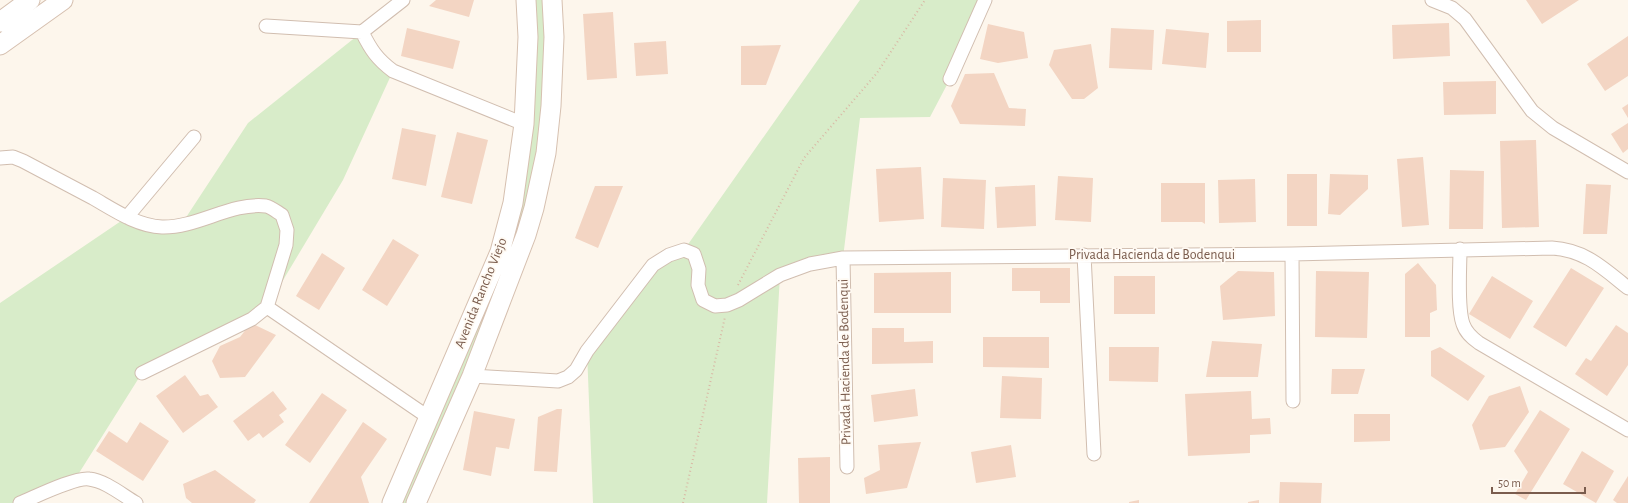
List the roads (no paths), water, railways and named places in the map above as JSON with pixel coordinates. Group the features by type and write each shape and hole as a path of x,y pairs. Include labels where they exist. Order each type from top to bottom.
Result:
{"street":[{"path":"0,22 30,0"},
{"path":"0,45 63,0"},
{"path":"266,26 362,32 403,0"},
{"name":"Avenida Rancho Viejo","path":"392,503 500,252 513,203 524,124 528,37 526,0"},
{"name":"Avenida Rancho Viejo","path":"416,503 472,376 526,235 534,208 546,152 551,106 554,37 552,0"},
{"path":"950,79 985,0"},
{"path":"1432,0 1452,8 1465,19 1528,105 1542,120 1628,172"},
{"path":"362,32 371,50 380,62 393,71 524,124"},
{"path":"127,217 194,137"},
{"path":"0,158 13,157 23,161 127,217 146,224 163,227 181,225 254,206 268,206 282,215 287,230 286,245 267,307 252,319 142,373"},
{"name":"Privada Hacienda de Bodenqui","path":"472,376 558,381 568,377 576,370 587,351 653,265 668,255 684,250 694,254 699,269 698,285 703,300 715,306 728,305 739,300 780,275 810,264 844,258 1292,254 1565,248 1590,259 1628,288"},
{"path":"1460,250 1461,313 1463,324 1469,335 1479,343 1628,430"},
{"path":"1292,254 1294,401"},
{"name":"Privada Hacienda de Bodenqui","path":"1084,255 1094,454"},
{"name":"Privada Hacienda de Bodenqui","path":"844,258 846,467"},
{"path":"267,307 428,417"},
{"path":"465,334 485,342"},
{"path":"418,440 440,448"},
{"path":"20,503 74,481 88,478 100,482 136,503"}]}
